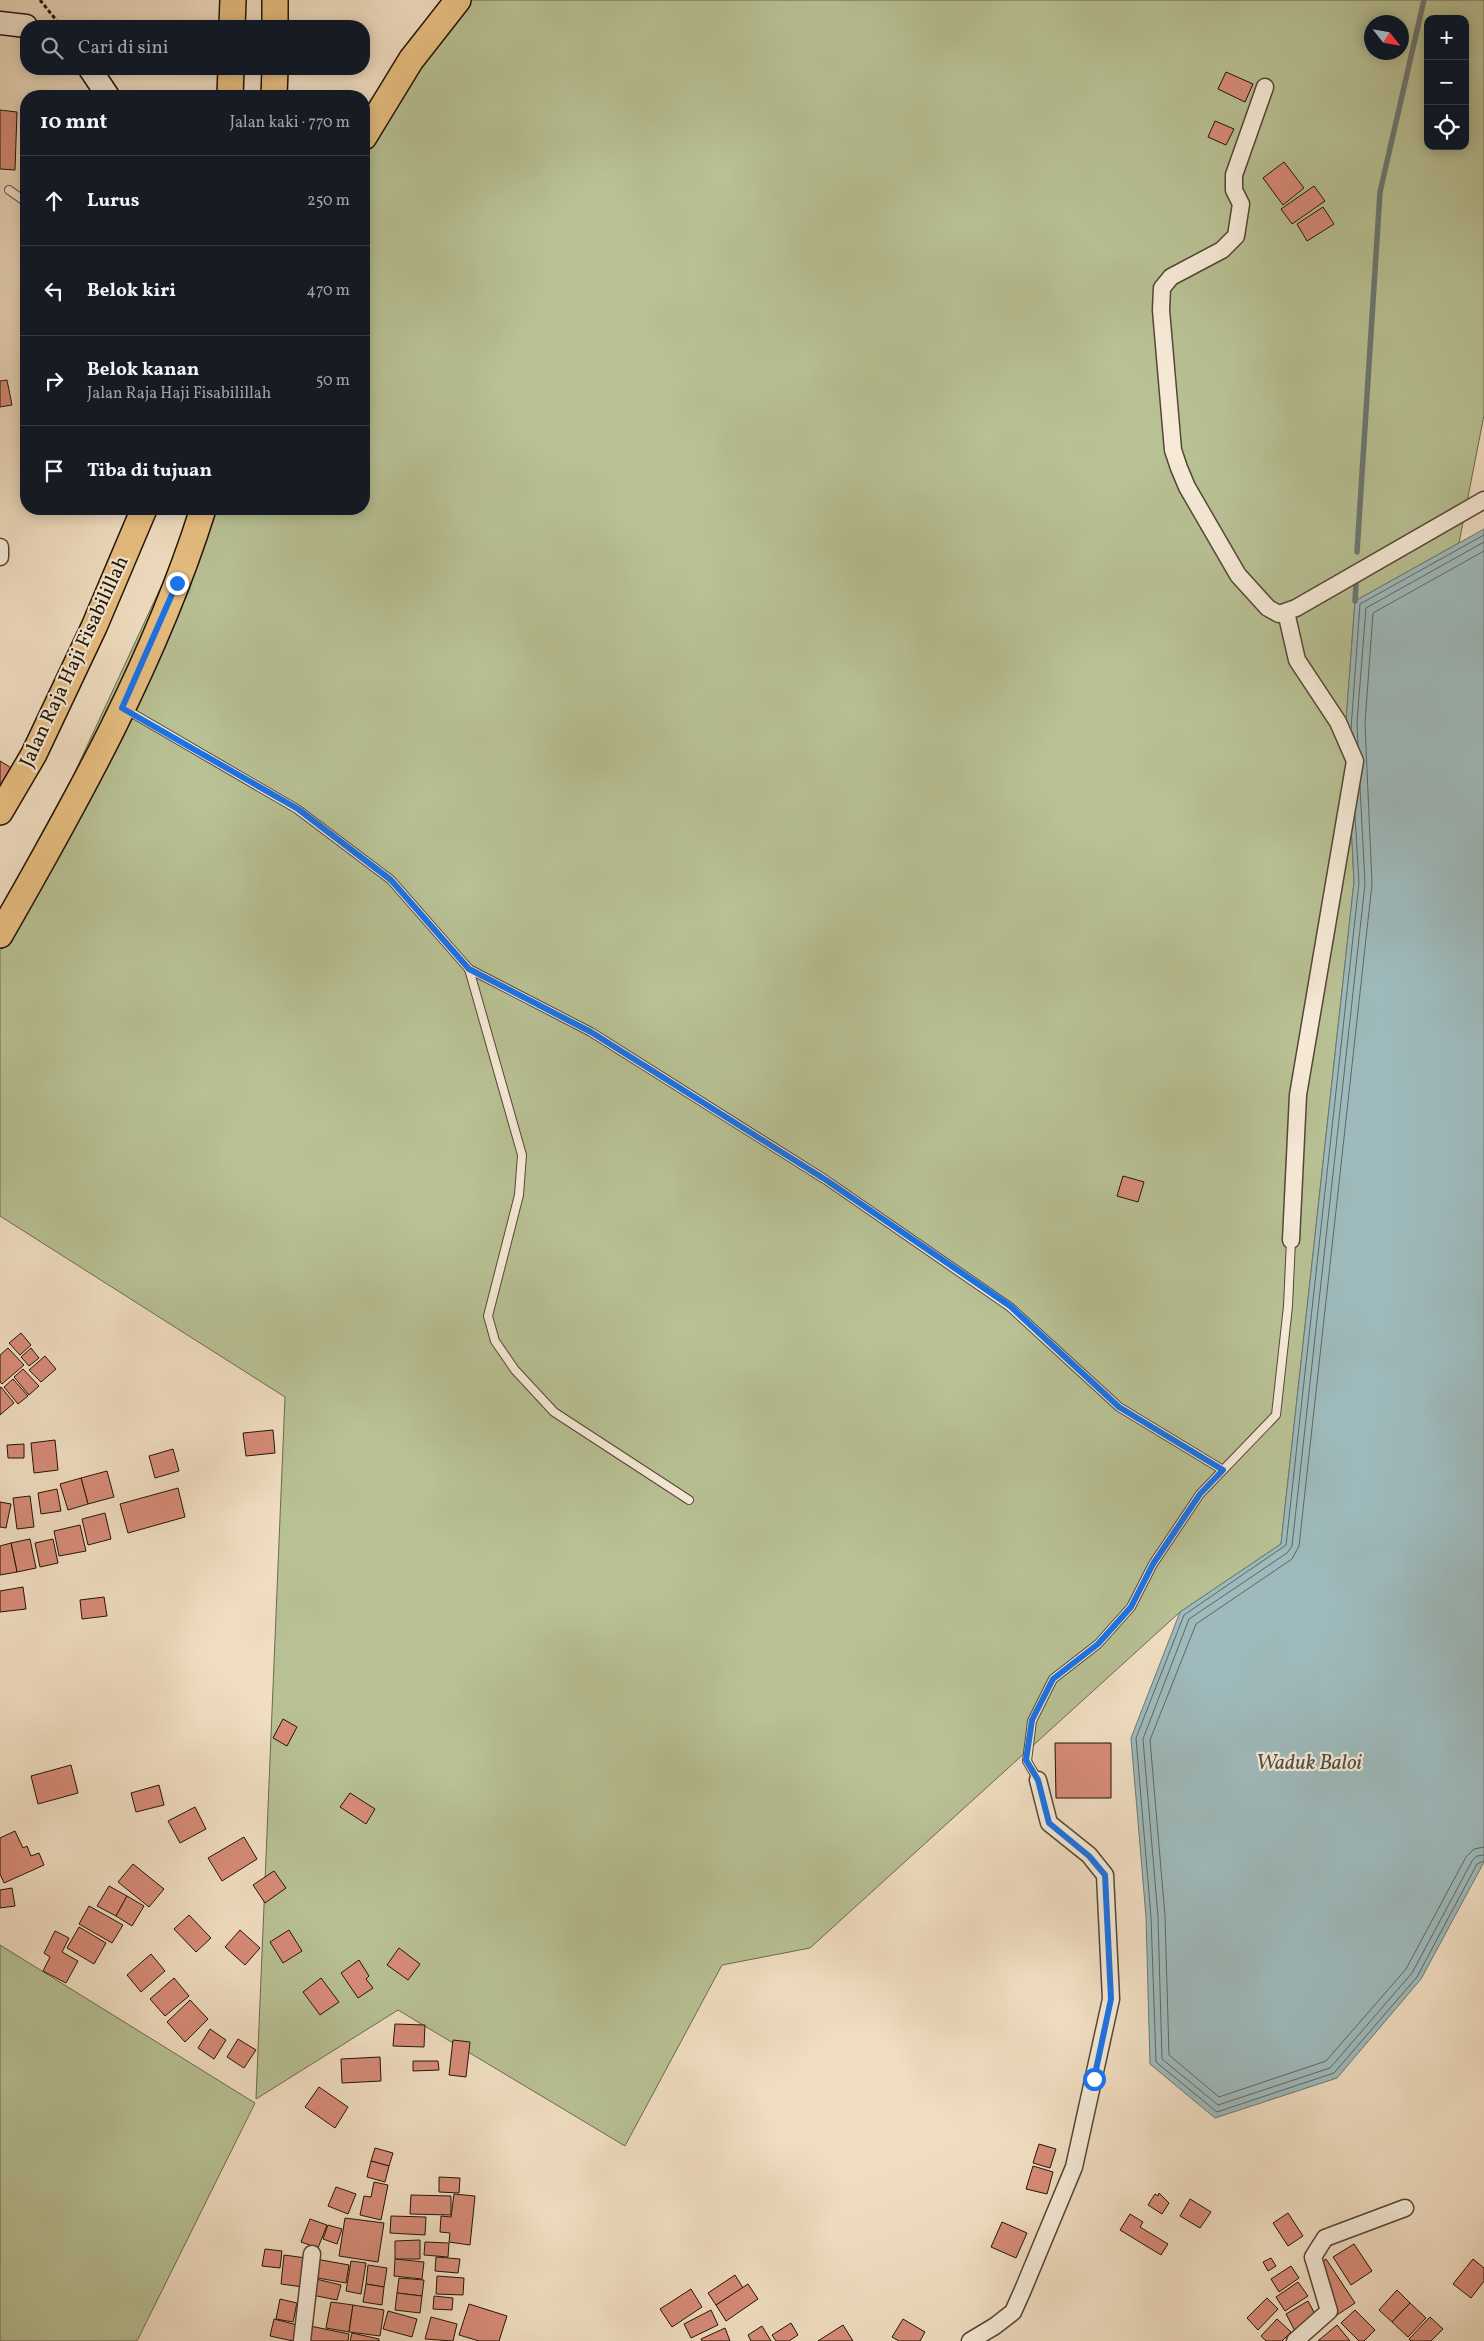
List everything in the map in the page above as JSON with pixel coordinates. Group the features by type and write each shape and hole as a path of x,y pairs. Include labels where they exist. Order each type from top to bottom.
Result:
{"main road":[{"path":"232,0 232,20"},
{"path":"275,0 275,20"},
{"path":"370,127 411,60 458,0"},
{"path":"230,90 232,75"},
{"path":"274,90 275,75"},
{"name":"Jalan Raja Haji Fisabilillah","path":"0,812 34,754 90,636 141,515"},
{"path":"0,935 122,708 177,583 201,515"}],"street":[{"path":"0,23 20,25"},
{"path":"94,75 104,90"},
{"path":"1265,87 1234,175 1234,190 1241,204 1236,236 1222,250 1172,277 1162,288 1161,310 1174,450 1187,487 1238,575 1274,612 1279,614 1286,612 1484,500"},
{"path":"0,547 0,557"},
{"path":"1286,612 1297,660 1338,722 1355,761 1298,1095 1291,1240"},
{"path":"970,2341 995,2326 1013,2312 1074,2167 1111,1999 1105,1875 1089,1856 1049,1823 1038,1780"},
{"path":"1295,2341 1329,2311 1313,2257 1325,2238 1405,2208"},
{"path":"302,2341 312,2254"}],"lane":[{"path":"9,190 20,198"},
{"path":"122,708 298,809 391,880 469,969 591,1032 826,1180 1010,1306 1119,1407 1223,1470"},
{"path":"469,969 522,1156 519,1195 488,1316 495,1341 515,1370 554,1412 689,1500"},
{"path":"1038,1780 1026,1760 1032,1720 1053,1679 1098,1644 1131,1607 1153,1564 1200,1494 1276,1416 1288,1306 1291,1240"}],"path":[{"path":"40,0 56,20"}],"green space":[{"path":"459,0 1484,0 1484,415 1459,543 1355,601 1346,722 1354,882 1281,1544 1180,1612 810,1948 722,1965 625,2146 398,2010 256,2099 285,1397 0,1216 0,910 74,774 185,535 192,515 370,515 370,101 409,54"},
{"path":"0,1945 255,2103 137,2341 0,2341"}],"water":[{"name":"Waduk Baloi","path":"1484,529 1484,1862 1421,1979 1337,2078 1215,2118 1150,2064 1146,1917 1131,1738 1180,1612 1281,1544 1354,882 1346,722 1355,601"}],"building":[{"path":"1226,72 1253,84 1245,102 1218,89"},
{"path":"0,110 17,112 15,170 0,169"},
{"path":"1215,121 1234,129 1226,145 1208,137"},
{"path":"1284,162 1304,188 1283,205 1263,178"},
{"path":"1314,186 1325,201 1292,224 1281,209"},
{"path":"1323,207 1334,224 1307,241 1297,224"},
{"path":"7,380 12,405 0,407 0,381"},
{"path":"0,761 13,769 0,793"},
{"path":"1123,1176 1144,1182 1138,1202 1117,1196"},
{"path":"21,1333 31,1345 20,1355 9,1343"},
{"path":"8,1348 24,1365 2,1384 0,1382 0,1355"},
{"path":"31,1348 39,1358 29,1366 21,1357"},
{"path":"45,1356 56,1369 41,1382 29,1370"},
{"path":"23,1369 39,1386 29,1395 14,1377"},
{"path":"13,1379 28,1396 18,1404 4,1387"},
{"path":"0,1388 14,1403 0,1415"},
{"path":"273,1430 275,1453 246,1456 243,1433"},
{"path":"55,1440 58,1470 34,1473 31,1443"},
{"path":"24,1444 24,1458 8,1458 7,1445"},
{"path":"173,1449 179,1471 155,1478 149,1456"},
{"path":"107,1471 114,1497 88,1504 81,1478"},
{"path":"81,1478 88,1504 68,1510 60,1484"},
{"path":"178,1488 185,1517 128,1533 120,1504"},
{"path":"57,1489 61,1511 41,1514 38,1493"},
{"path":"30,1496 34,1527 17,1529 13,1498"},
{"path":"0,1502 11,1504 6,1528 0,1527"},
{"path":"105,1513 111,1539 88,1545 82,1519"},
{"path":"80,1525 86,1551 59,1556 54,1531"},
{"path":"30,1539 36,1568 17,1572 11,1543"},
{"path":"53,1539 58,1563 40,1567 35,1543"},
{"path":"11,1543 17,1572 0,1575 0,1546"},
{"path":"23,1587 26,1609 0,1612 0,1591"},
{"path":"104,1597 107,1616 82,1619 80,1600"},
{"path":"283,1719 297,1727 287,1746 273,1738"},
{"path":"1055,1743 1111,1743 1111,1798 1056,1798"},
{"path":"71,1765 78,1793 38,1804 31,1776"},
{"path":"159,1785 164,1805 136,1812 131,1793"},
{"path":"350,1793 375,1809 366,1824 340,1807"},
{"path":"195,1807 206,1829 180,1843 168,1821"},
{"path":"15,1831 23,1848 27,1846 31,1856 39,1853 44,1865 4,1883 0,1874 0,1838"},
{"path":"244,1837 257,1859 222,1881 208,1858"},
{"path":"133,1864 164,1889 149,1907 118,1882"},
{"path":"274,1871 286,1888 265,1903 253,1885"},
{"path":"109,1886 127,1896 116,1916 97,1906"},
{"path":"12,1888 15,1906 0,1908 0,1890"},
{"path":"127,1896 144,1906 132,1926 116,1916"},
{"path":"89,1906 123,1925 112,1943 79,1924"},
{"path":"189,1915 211,1938 196,1952 174,1929"},
{"path":"79,1927 106,1943 94,1964 67,1948"},
{"path":"240,1930 260,1948 245,1965 225,1947"},
{"path":"289,1930 302,1951 283,1963 270,1942"},
{"path":"55,1931 69,1938 62,1952 78,1961 66,1983 43,1971 50,1957 44,1953"},
{"path":"399,1948 420,1964 408,1980 387,1965"},
{"path":"151,1954 165,1971 141,1992 127,1975"},
{"path":"359,1960 369,1976 366,1979 373,1988 358,1998 341,1973"},
{"path":"174,1978 189,1996 165,2016 150,1999"},
{"path":"321,1978 339,2002 320,2015 303,1992"},
{"path":"190,2000 208,2019 185,2042 167,2022"},
{"path":"395,2024 425,2025 424,2047 393,2046"},
{"path":"210,2029 226,2040 214,2059 198,2048"},
{"path":"238,2039 256,2050 244,2068 227,2057"},
{"path":"453,2040 470,2042 466,2077 449,2075"},
{"path":"380,2057 381,2081 342,2083 341,2059"},
{"path":"413,2061 438,2061 439,2070 413,2071"},
{"path":"319,2087 348,2107 335,2128 305,2107"},
{"path":"1039,2144 1056,2149 1050,2168 1033,2163"},
{"path":"375,2148 393,2153 389,2166 371,2161"},
{"path":"371,2161 389,2166 385,2182 367,2177"},
{"path":"1033,2166 1053,2172 1047,2194 1026,2189"},
{"path":"439,2177 460,2178 459,2193 439,2192"},
{"path":"374,2182 388,2185 381,2220 360,2215 364,2196 371,2197"},
{"path":"336,2187 356,2194 348,2214 328,2206"},
{"path":"1159,2193 1169,2203 1162,2214 1148,2205 1155,2194 1158,2196"},
{"path":"454,2194 475,2196 470,2245 449,2242 450,2233 440,2232 441,2216 451,2217"},
{"path":"411,2195 451,2196 451,2215 410,2214"},
{"path":"1190,2199 1211,2212 1200,2228 1180,2216"},
{"path":"1288,2213 1303,2236 1288,2246 1273,2223"},
{"path":"1130,2214 1143,2222 1140,2227 1168,2244 1161,2255 1120,2230"},
{"path":"391,2216 426,2217 425,2235 390,2233"},
{"path":"345,2218 384,2223 378,2262 339,2256"},
{"path":"310,2219 327,2225 318,2248 301,2242"},
{"path":"1002,2222 1027,2233 1016,2258 991,2247"},
{"path":"328,2225 342,2229 337,2244 323,2239"},
{"path":"420,2240 420,2259 395,2259 395,2241"},
{"path":"425,2242 449,2243 448,2257 424,2255"},
{"path":"1354,2244 1372,2271 1351,2285 1333,2257"},
{"path":"265,2249 282,2251 280,2268 262,2266"},
{"path":"284,2255 306,2258 303,2287 281,2284"},
{"path":"436,2257 460,2259 458,2273 435,2271"},
{"path":"1271,2258 1276,2266 1268,2271 1263,2262"},
{"path":"316,2259 349,2265 346,2283 312,2277"},
{"path":"395,2259 424,2262 422,2279 394,2276"},
{"path":"1326,2259 1355,2303 1337,2315 1308,2271"},
{"path":"1473,2259 1484,2268 1484,2281 1471,2298 1453,2284"},
{"path":"351,2261 366,2263 361,2294 346,2291"},
{"path":"368,2265 387,2268 384,2287 366,2284"},
{"path":"1291,2266 1299,2278 1279,2292 1271,2279"},
{"path":"735,2275 743,2288 716,2305 708,2293"},
{"path":"437,2276 464,2278 463,2295 436,2294"},
{"path":"399,2278 424,2280 422,2296 397,2293"},
{"path":"316,2279 341,2285 337,2300 312,2295"},
{"path":"1298,2282 1308,2296 1285,2311 1276,2297"},
{"path":"366,2284 384,2287 382,2305 363,2302"},
{"path":"748,2284 758,2299 726,2321 716,2305"},
{"path":"691,2289 702,2307 672,2327 660,2309"},
{"path":"1397,2290 1410,2303 1392,2322 1379,2310"},
{"path":"397,2293 422,2296 420,2313 395,2310"},
{"path":"434,2296 453,2298 452,2310 433,2309"},
{"path":"1267,2298 1278,2309 1258,2330 1247,2318"},
{"path":"280,2299 297,2303 293,2322 276,2319"},
{"path":"1308,2301 1317,2318 1295,2331 1286,2314"},
{"path":"331,2302 353,2305 349,2332 326,2328"},
{"path":"1410,2303 1426,2318 1408,2337 1392,2322"},
{"path":"469,2304 507,2316 499,2341 479,2341 459,2335"},
{"path":"353,2305 384,2310 380,2336 349,2332"},
{"path":"711,2310 718,2325 691,2338 684,2324"},
{"path":"1355,2310 1375,2330 1364,2341 1359,2341 1341,2323"},
{"path":"388,2311 417,2319 412,2337 383,2329"},
{"path":"431,2317 457,2324 453,2341 425,2339"},
{"path":"1430,2317 1443,2329 1431,2341 1411,2341 1409,2339"},
{"path":"274,2319 297,2325 293,2341 270,2336"},
{"path":"903,2319 925,2332 920,2341 899,2341 892,2337"},
{"path":"1277,2319 1291,2332 1282,2341 1266,2341 1261,2336"},
{"path":"791,2323 798,2335 789,2341 776,2341 772,2335"},
{"path":"843,2325 853,2341 818,2341"},
{"path":"1337,2325 1350,2341 1318,2341"},
{"path":"310,2326 349,2334 348,2341 307,2341"},
{"path":"762,2326 771,2341 751,2341 748,2335"},
{"path":"725,2328 730,2341 702,2341 701,2339"},
{"path":"352,2333 379,2339 379,2341 350,2341"}],"waterway":[{"path":"1357,552 1380,192 1424,0"},
{"path":"1355,601 1356,585"}],"route":[{"path":"177,583 122,708 298,809 391,880 469,969 591,1032 826,1180 1010,1306 1119,1407 1223,1470 1200,1494 1153,1564 1131,1607 1098,1644 1053,1679 1032,1720 1026,1760 1038,1780 1049,1823 1089,1856 1105,1875 1111,1999 1094,2079"}]}
